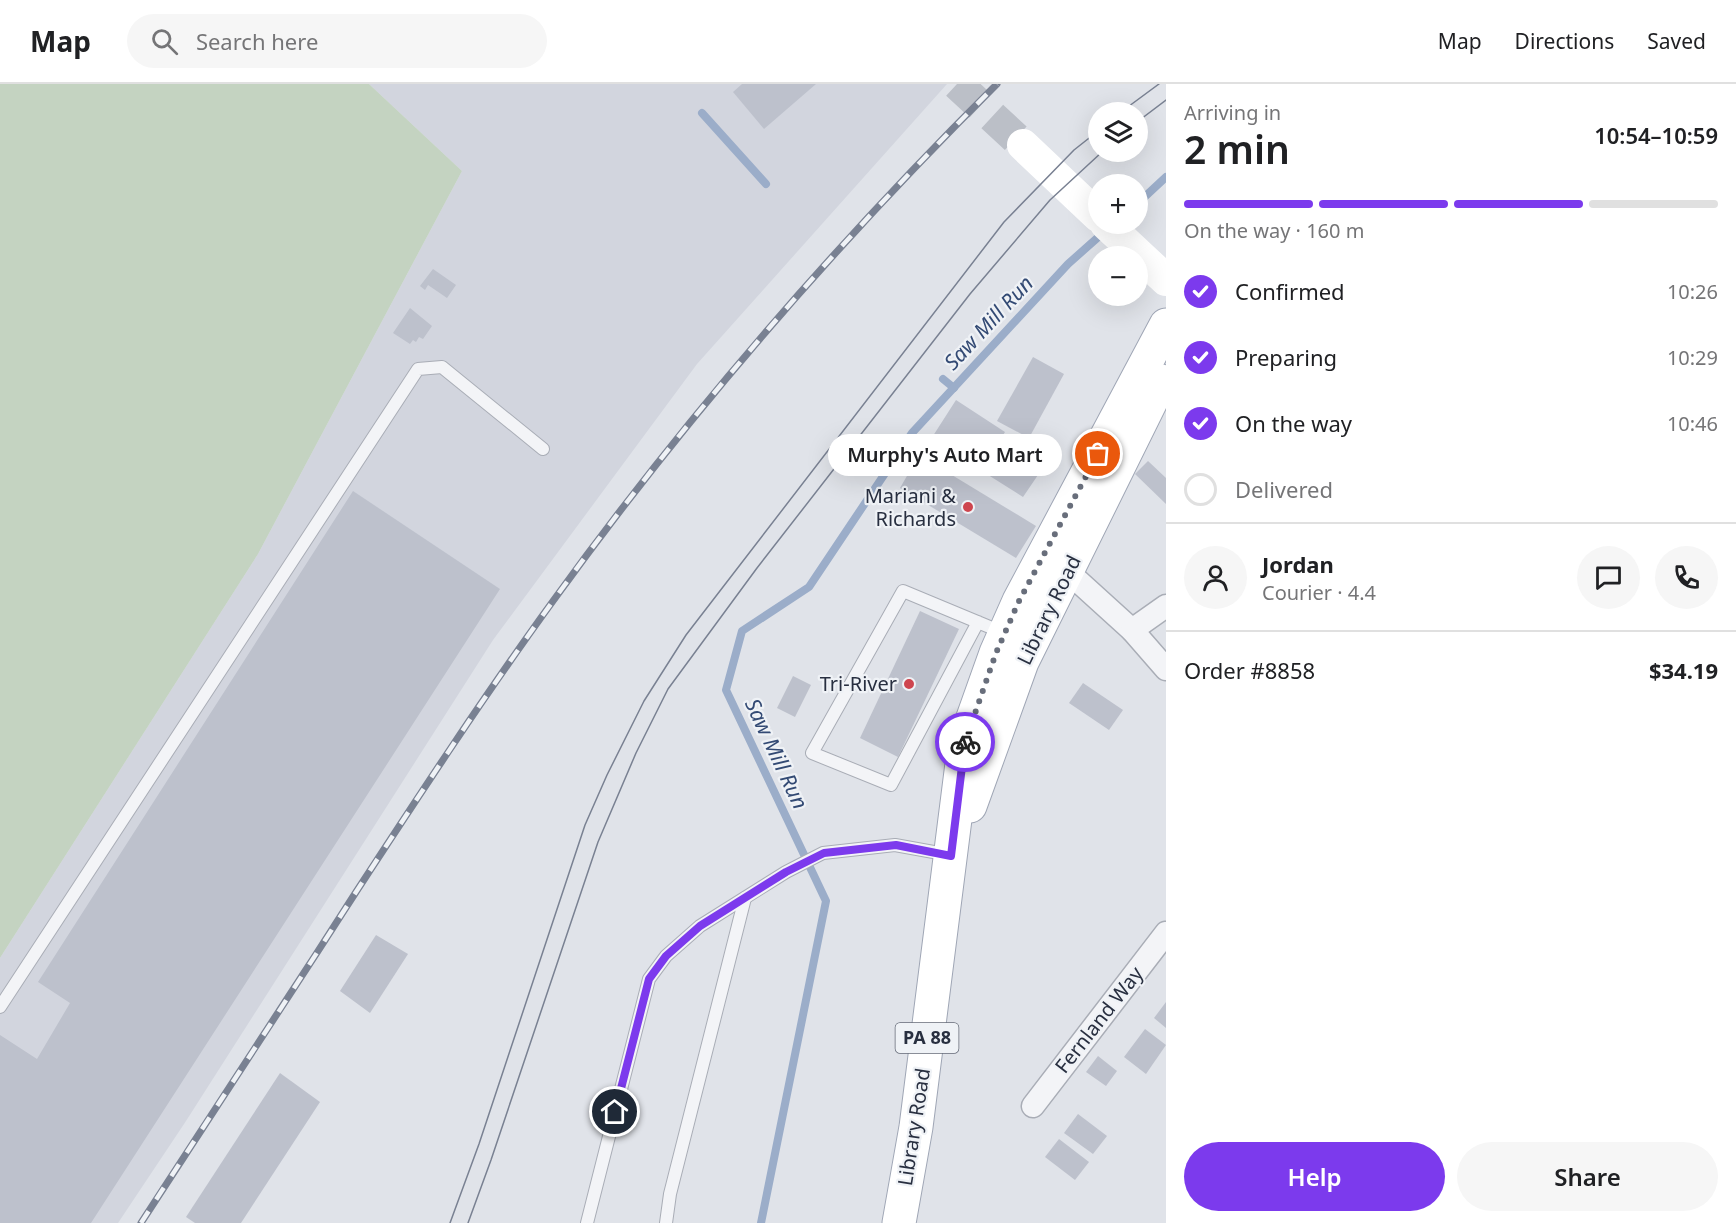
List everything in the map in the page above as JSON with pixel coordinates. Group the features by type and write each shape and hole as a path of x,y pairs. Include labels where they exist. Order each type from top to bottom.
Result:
{"main road":[{"path":"1023,145 1088,207"},
{"path":"1116,234 1166,280"},
{"name":"Library Road","path":"899,1222 916,1127 965,740 996,653 991,628 1019,601 1166,325"},
{"name":"Library Road","path":"951,856 1022,662 1166,372"}],"street":[{"path":"1068,571 1132,630 1166,669"},
{"path":"1132,630 1166,606"},
{"name":"Fernland Way","path":"1033,1106 1166,933"}],"lane":[{"path":"0,1007 418,369 442,367 543,449"},
{"path":"903,591 991,628 891,784 812,753 903,591"},
{"path":"587,1223 649,979 666,956 700,926 786,872 824,853 896,845 951,856"},
{"path":"666,1223 670,1194 745,898"}],"shaded area":[{"path":"369,84 947,84 697,364 493,640 186,1121 118,1223 0,1223 0,958 258,554 462,171"}],"green space":[{"path":"0,84 369,84 462,171 258,554 0,958"}],"building":[{"path":"742,84 816,84 764,129 733,92"},
{"path":"433,269 456,285 447,298 428,285 425,290 420,286"},
{"path":"410,308 432,326 423,339 419,337 416,342 413,340 410,344 393,333"},
{"path":"1033,357 1064,374 1029,438 997,421"},
{"path":"956,400 1005,432 995,448 1038,475 1023,497 931,439"},
{"name":"Mariani & Richards","path":"919,455 1036,526 1016,558 900,488"},
{"path":"1148,461 1166,478 1166,504 1135,474"},
{"path":"353,491 500,589 91,1223 0,1223 0,1035 37,1059 70,1003 38,982"},
{"name":"Tri-River","path":"920,611 959,629 898,757 860,738"},
{"path":"793,676 811,685 795,717 777,708"},
{"path":"1083,683 1123,710 1109,730 1069,703"},
{"path":"376,935 408,954 370,1013 340,991"},
{"path":"1166,1002 1166,1028 1154,1018"},
{"path":"1145,1029 1166,1045 1146,1074 1124,1057"},
{"path":"1098,1056 1117,1071 1106,1086 1086,1072"},
{"path":"280,1073 320,1102 241,1223 195,1223 186,1217"},
{"path":"1078,1114 1107,1136 1093,1154 1064,1133"},
{"path":"1059,1139 1089,1162 1075,1180 1045,1157"}],"waterway":[{"path":"702,113 766,184"},
{"name":"Saw Mill Run","path":"1148,194 1166,177"},
{"name":"Saw Mill Run","path":"761,1223 826,901 726,690 742,631 809,587 912,433 1068,264 1102,234"},
{"path":"943,379 954,388"}],"tunnel":[{"path":"957,84 1023,145"}],"tram line":[{"path":"1135,102 1159,84"},
{"path":"1148,114 1166,100"},
{"path":"450,1223 479,1144 585,825 644,701 686,635 1004,222 1074,150 1088,139"},
{"path":"468,1223 598,842 636,753 668,689 757,568 970,294 1050,200 1091,162"}],"railway":[{"path":"141,1223 453,745 527,637 604,533 709,399 764,334 878,206 997,84"}],"way so far":[{"path":"965,742 996,653 1019,601 1098,454"}],"place":[{"name":"Murphy's Auto Mart","path":"1098,454"},
{"name":"Mariani & Richards","path":"968,507"},
{"name":"Tri-River","path":"909,684"}],"route":[{"path":"615,1112 649,979 666,956 700,926 786,872 824,853 896,845 951,856 965,742"}]}
